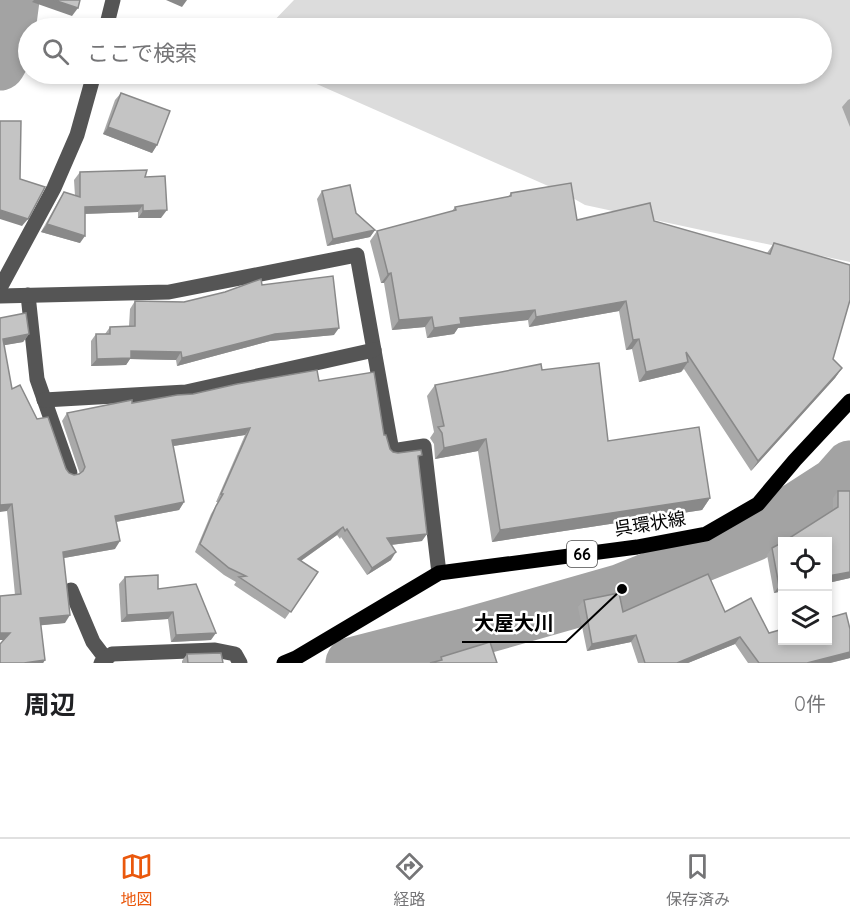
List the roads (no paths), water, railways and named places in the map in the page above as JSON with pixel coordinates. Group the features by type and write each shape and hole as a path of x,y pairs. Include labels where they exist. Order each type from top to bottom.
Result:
{"main road":[{"name":"呉環状線","path":"284,663 439,573 637,547 706,534 758,504 850,401"}],"street":[{"path":"108,18 113,0"},
{"path":"0,288 54,188 77,135 91,84"},
{"path":"0,296 169,292 357,255 392,451 424,446 439,573"},
{"path":"28,295 37,379 70,473"},
{"path":"44,400 186,392 374,350"},
{"path":"71,590 103,661 112,654 215,650 235,654 240,663"}],"waterway":[{"path":"0,65 7,53 14,0"},
{"path":"351,663 622,589 753,536 835,483 850,466"}],"place":[{"name":"大屋大川","path":"622,589"}]}
